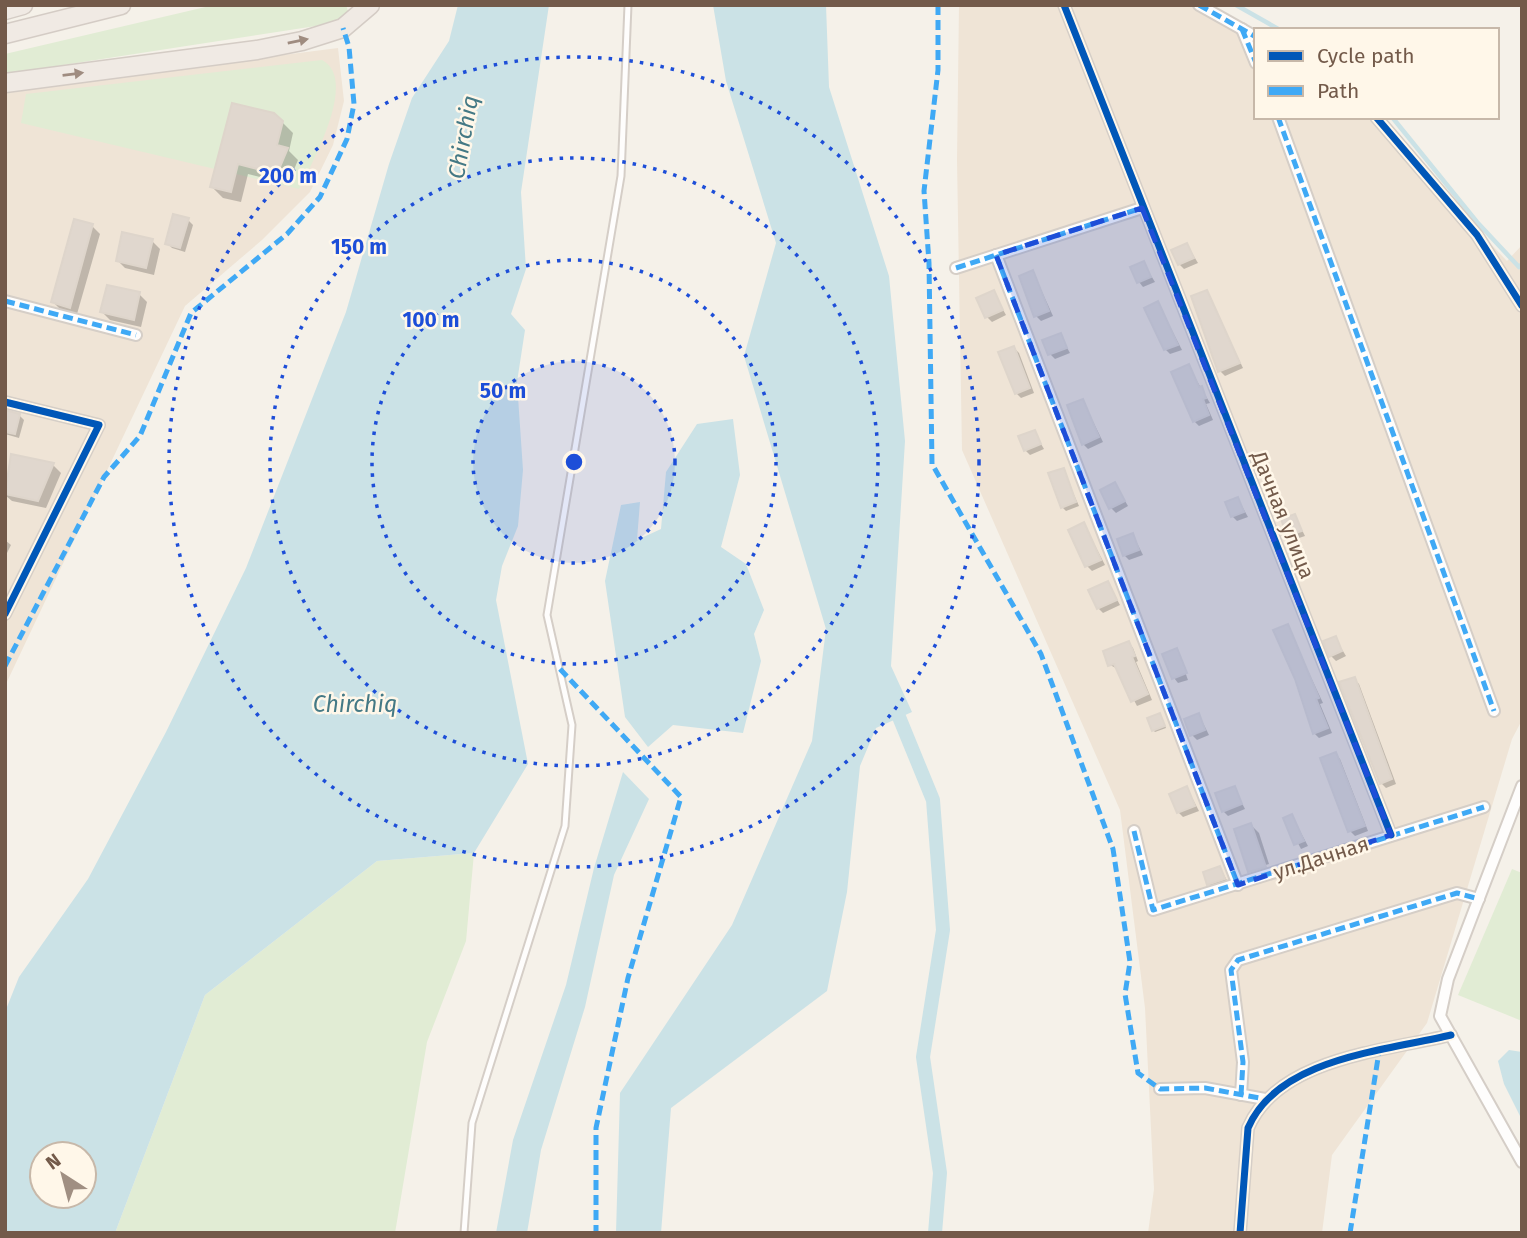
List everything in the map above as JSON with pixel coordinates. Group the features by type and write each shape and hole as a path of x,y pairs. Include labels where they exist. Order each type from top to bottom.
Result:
{"highway":[{"path":"5,10 23,5"},
{"path":"5,34 121,5"},
{"path":"5,83 257,50 302,41 343,29 370,5"}],"street":[{"name":"Дачная улица","path":"1064,5 1391,835"},
{"path":"1199,5 1254,36"},
{"path":"1242,29 1254,59"},
{"path":"1279,119 1494,712"},
{"path":"1378,119 1477,235 1522,306"},
{"path":"956,268 1142,208"},
{"path":"996,256 1238,885"},
{"path":"5,301 136,335"},
{"path":"5,402 99,425 5,614"},
{"path":"1522,786 1448,979 1440,1016 1522,1162"},
{"name":"ул.Дачная","path":"1134,831 1153,910 1484,807"},
{"path":"1241,1095 1242,1062 1231,970 1238,960 1457,893 1479,899"},
{"path":"1240,1233 1248,1128 1265,1100 1283,1083 1335,1062 1451,1035"},
{"path":"1160,1089 1205,1088 1265,1100"}],"lane":[{"path":"464,1233 472,1124 565,826 572,725 547,615 621,176 628,5"}],"highlighted area":[{"path":"1142,208 1391,835 1238,885 996,255"}],"shaded area":[{"path":"959,5 1211,5 1254,30 1254,119 1383,119 1447,198 1507,261 1522,245 1522,720 1512,739 1427,1023 1332,1155 1322,1233 1148,1233 1154,1189 1145,1008 1120,810 962,450 957,160"},
{"path":"338,48 344,101 333,145 310,192 262,240 185,306 5,686 5,91"}],"green space":[{"path":"214,5 346,5 348,11 339,20 316,26 5,74 5,54"},
{"path":"322,60 332,70 336,85 334,102 322,142 299,189 21,123 26,94"},
{"path":"474,853 466,941 427,1042 395,1233 115,1233 205,995 377,861"},
{"path":"1512,869 1522,873 1522,1021 1458,995"}],"water":[{"name":"Chirchiq","path":"458,5 549,5 521,192 526,269 511,314 525,330 517,382 523,470 518,526 502,566 496,600 528,764 474,853 377,861 205,995 115,1233 5,1233 5,1012 19,977 88,879 166,732 246,568 346,312 389,164 412,98 449,41"},
{"path":"713,5 826,5 829,87 889,276 905,441 891,666 912,712 876,728 860,766 847,892 827,991 671,1108 661,1233 616,1233 620,1093 732,925 812,741 826,629 744,356 776,243 726,81"},
{"path":"733,419 740,475 721,547 746,564 764,610 754,634 761,661 743,733 673,725 648,747 625,717 605,581 621,505 640,502 637,540 661,529 666,472 697,424"},
{"path":"623,772 649,799 614,875 585,1007 541,1150 527,1233 496,1233 513,1140 566,985 594,868"},
{"path":"1509,1050 1522,1052 1522,1120 1504,1084 1498,1061"}],"building":[{"path":"232,103 274,113 283,121 277,145 288,148 277,174 238,164 231,192 210,187"},
{"path":"173,214 189,218 180,248 165,244"},
{"path":"74,219 93,224 70,308 51,302"},
{"path":"122,232 153,239 146,268 116,261"},
{"path":"1187,243 1194,258 1178,265 1171,250"},
{"path":"1144,261 1151,277 1137,283 1130,267"},
{"path":"1033,270 1049,311 1034,317 1019,276"},
{"path":"107,285 140,292 134,320 100,312"},
{"path":"994,290 1003,310 985,318 976,298"},
{"path":"1207,290 1240,363 1218,372 1191,296"},
{"path":"1158,301 1178,345 1164,350 1144,308"},
{"path":"1061,333 1067,348 1048,355 1042,340"},
{"path":"1014,346 1030,388 1015,394 998,352"},
{"path":"1189,364 1199,387 1202,386 1209,415 1193,422 1171,372"},
{"path":"1083,399 1099,437 1082,445 1067,405"},
{"path":"5,410 20,414 15,434 5,432"},
{"path":"1035,430 1041,444 1024,451 1018,436"},
{"path":"11,454 54,463 38,501 5,494"},
{"path":"1064,468 1076,502 1061,508 1048,473"},
{"path":"1115,482 1125,501 1109,509 1100,490"},
{"path":"1238,497 1244,512 1231,517 1225,502"},
{"path":"1295,514 1302,531 1287,536 1281,519"},
{"path":"1084,522 1101,560 1085,567 1068,530"},
{"path":"1133,533 1139,550 1123,556 1117,539"},
{"path":"1108,581 1117,600 1097,609 1088,590"},
{"path":"1288,624 1319,698 1316,699 1328,728 1313,734 1295,679 1273,630"},
{"path":"1336,636 1342,651 1329,657 1323,641"},
{"path":"1129,641 1135,656 1132,657 1148,694 1131,702 1114,664 1108,666 1103,651"},
{"path":"1177,648 1187,673 1172,679 1162,654"},
{"path":"1355,677 1392,779 1380,784 1339,682"},
{"path":"1160,713 1165,726 1152,731 1147,718"},
{"path":"1199,713 1205,730 1190,736 1184,719"},
{"path":"1336,752 1365,826 1348,832 1320,758"},
{"path":"1187,786 1195,806 1177,813 1169,794"},
{"path":"1235,786 1242,804 1222,812 1215,793"},
{"path":"1292,814 1304,841 1294,845 1283,818"},
{"path":"1251,823 1266,867 1248,872 1234,829"},
{"path":"1220,866 1225,879 1207,885 1203,872"}],"waterway":[{"path":"1236,5 1276,28"},
{"path":"1394,119 1477,222 1519,267 1522,264"},
{"path":"899,717 933,800 943,930 923,1057 940,1173 935,1233"}],"marked path":[{"path":"938,5 938,70 924,191 929,263 932,464 1041,654 1113,849 1130,962 1125,994 1138,1073 1160,1089 1205,1088 1265,1099"},
{"path":"1199,5 1254,36"},
{"path":"5,666 104,477 140,436 191,313 287,234 320,197 347,139 354,104 349,47 343,28"},
{"path":"1242,29 1254,58"},
{"path":"1279,119 1494,711"},
{"path":"956,268 1142,208"},
{"path":"996,255 1238,885"},
{"path":"5,301 136,335"},
{"path":"560,669 681,797 628,978 596,1128 596,1233"},
{"path":"1134,831 1153,910 1484,807"},
{"path":"1241,1095 1243,1062 1231,970 1238,960 1457,893 1479,899"},
{"path":"1350,1233 1379,1052"}],"cycle path":[{"path":"1064,5 1391,835"},
{"path":"1378,119 1477,235 1522,306"},
{"path":"5,402 99,425 5,614"},
{"path":"1240,1233 1248,1128 1263,1105 1283,1086 1336,1061 1451,1035"}]}
